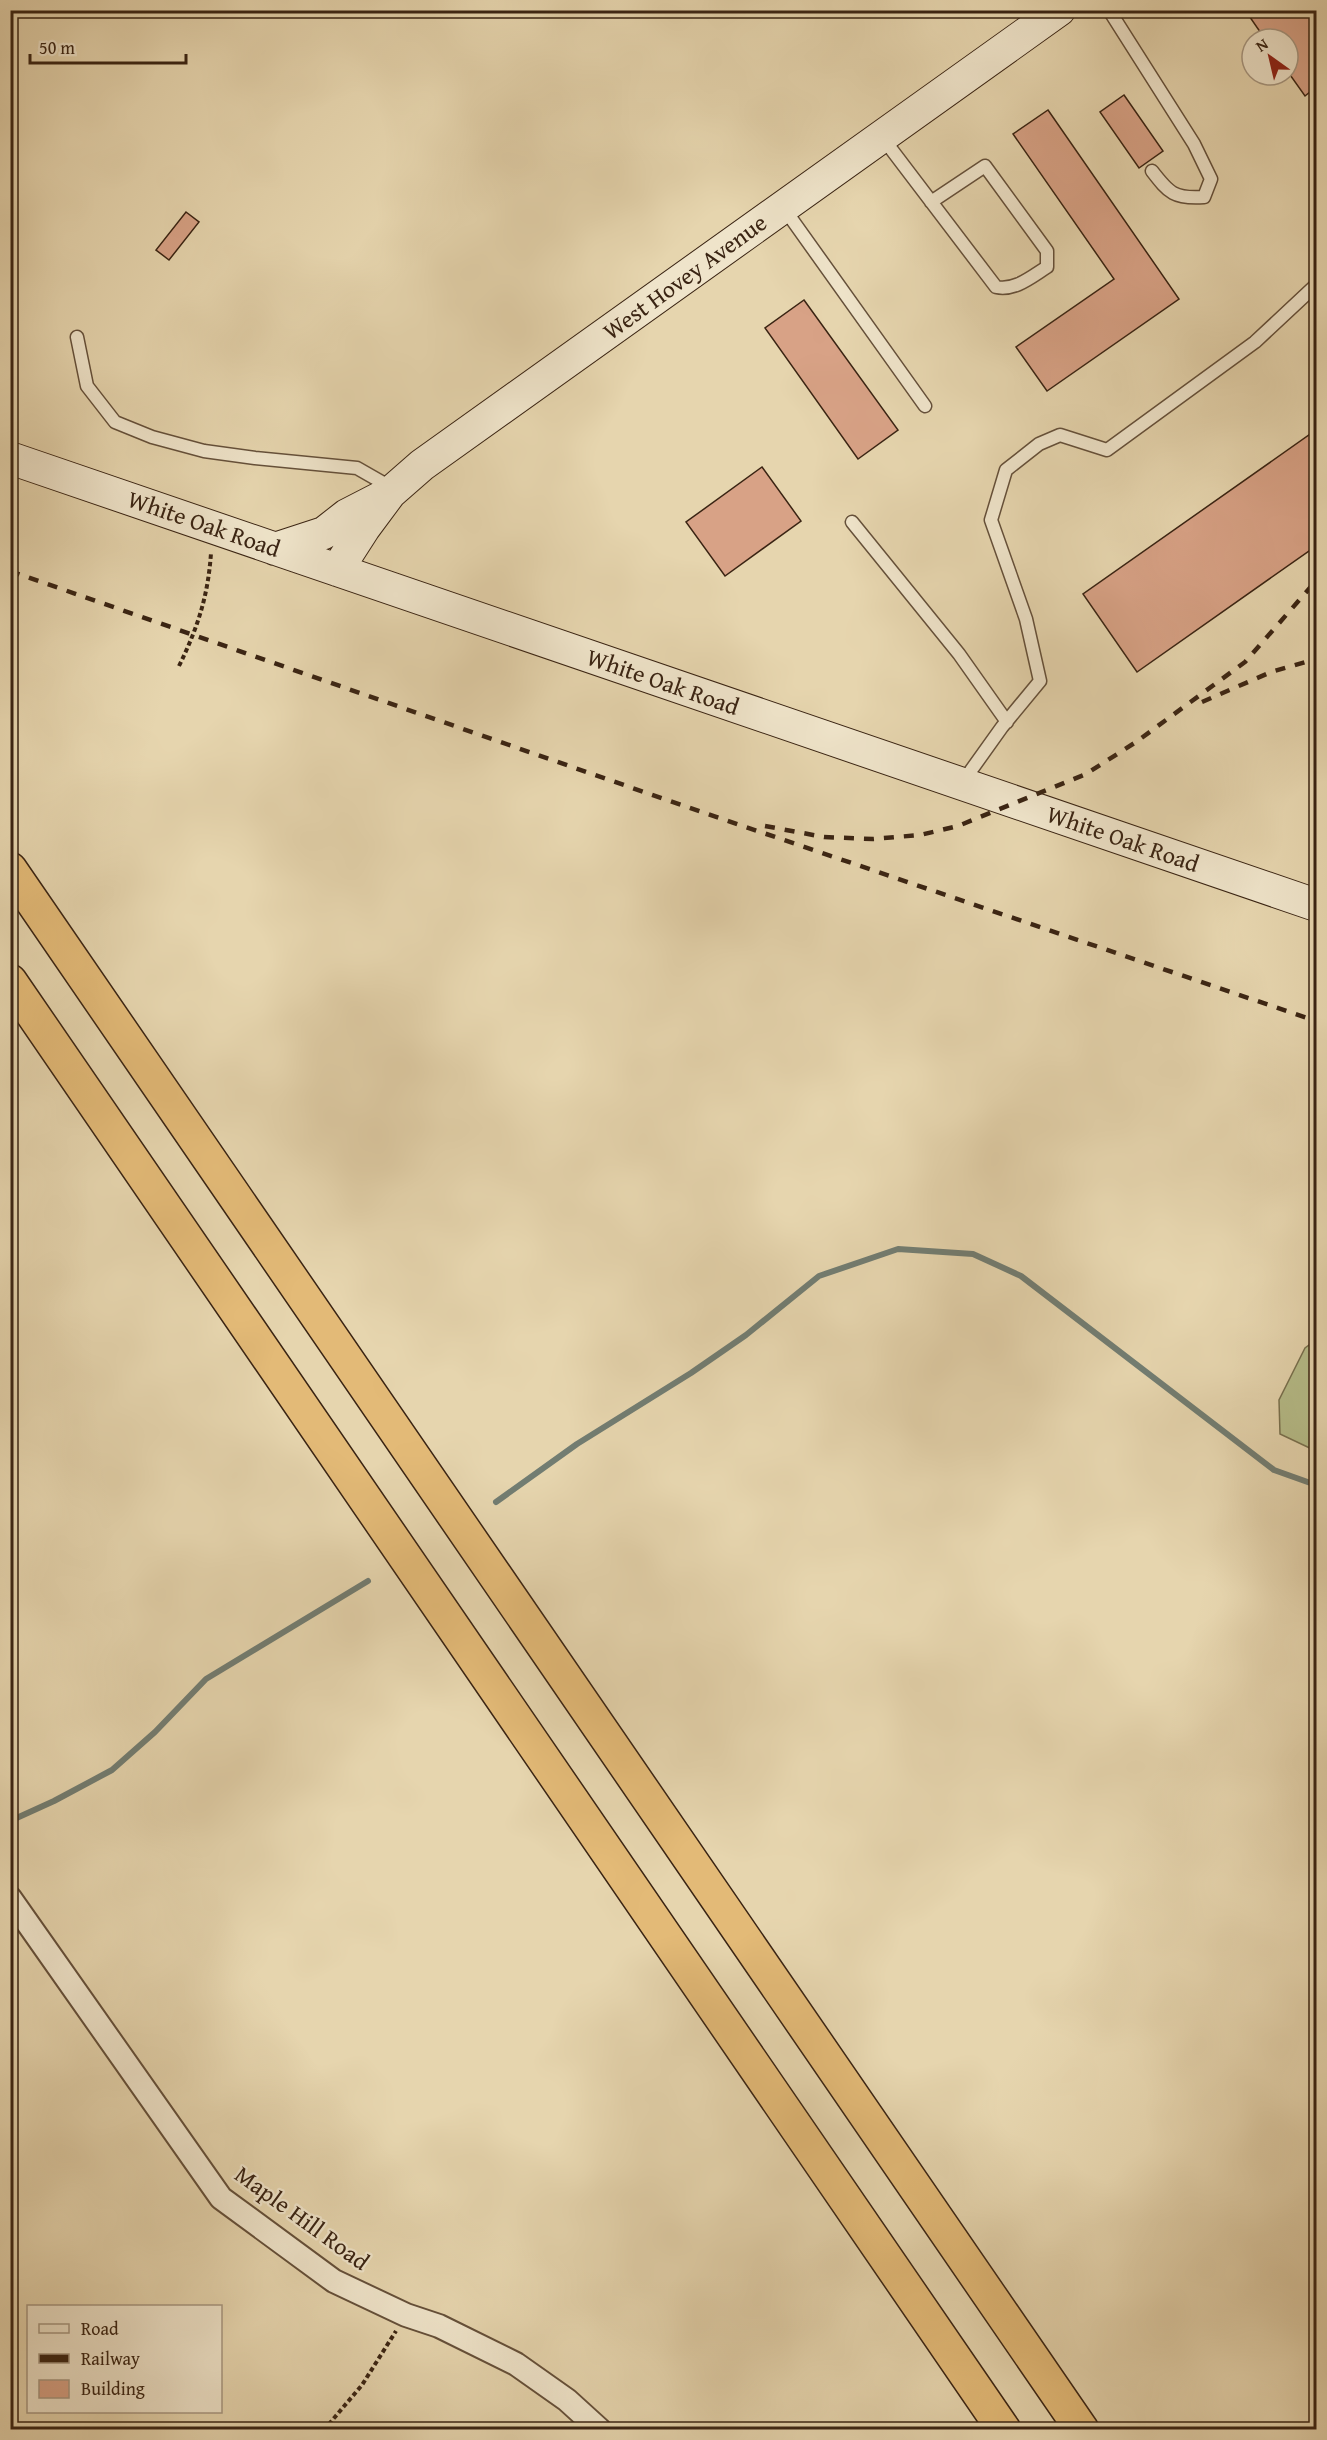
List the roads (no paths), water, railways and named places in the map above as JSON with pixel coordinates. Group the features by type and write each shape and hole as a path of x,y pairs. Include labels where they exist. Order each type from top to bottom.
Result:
{"highway":[{"path":"10,869 1082,2430"},
{"path":"10,981 1004,2430"}],"street":[{"name":"West Hovey Avenue","path":"337,570 364,528 392,491 422,465 1059,10"},
{"name":"White Oak Road","path":"10,458 1317,905"},
{"path":"275,549 324,533 347,515 392,491"},
{"name":"Maple Hill Road","path":"10,1898 221,2198 334,2282 406,2315 439,2326 516,2364 567,2400 600,2430"}],"lane":[{"path":"1109,10 1194,144 1211,179 1204,197 1192,198 1169,193 1152,171"},
{"path":"882,136 996,287 1005,289 1020,284 1047,267 1047,251 985,166 932,202"},
{"path":"783,206 925,406"},
{"path":"961,784 1040,681 1026,619 991,520 1006,470 1039,444 1060,435 1107,450 1255,342 1317,285"},
{"path":"77,337 87,386 115,422 152,437 204,451 357,468 392,491"},
{"path":"852,522 959,654 1007,722"}],"waterway":[{"path":"496,1502 577,1444 691,1373 746,1335 819,1276 898,1249 973,1254 1021,1276 1274,1470 1316,1485"},
{"path":"10,1821 112,1770 155,1732 206,1679 368,1581"}],"railway":[{"path":"10,571 687,807 1316,1021"},
{"path":"765,826 824,837 873,839 920,835 958,826 1086,774 1136,742 1245,662 1316,581"},
{"path":"1202,702 1271,672 1316,659"}]}
